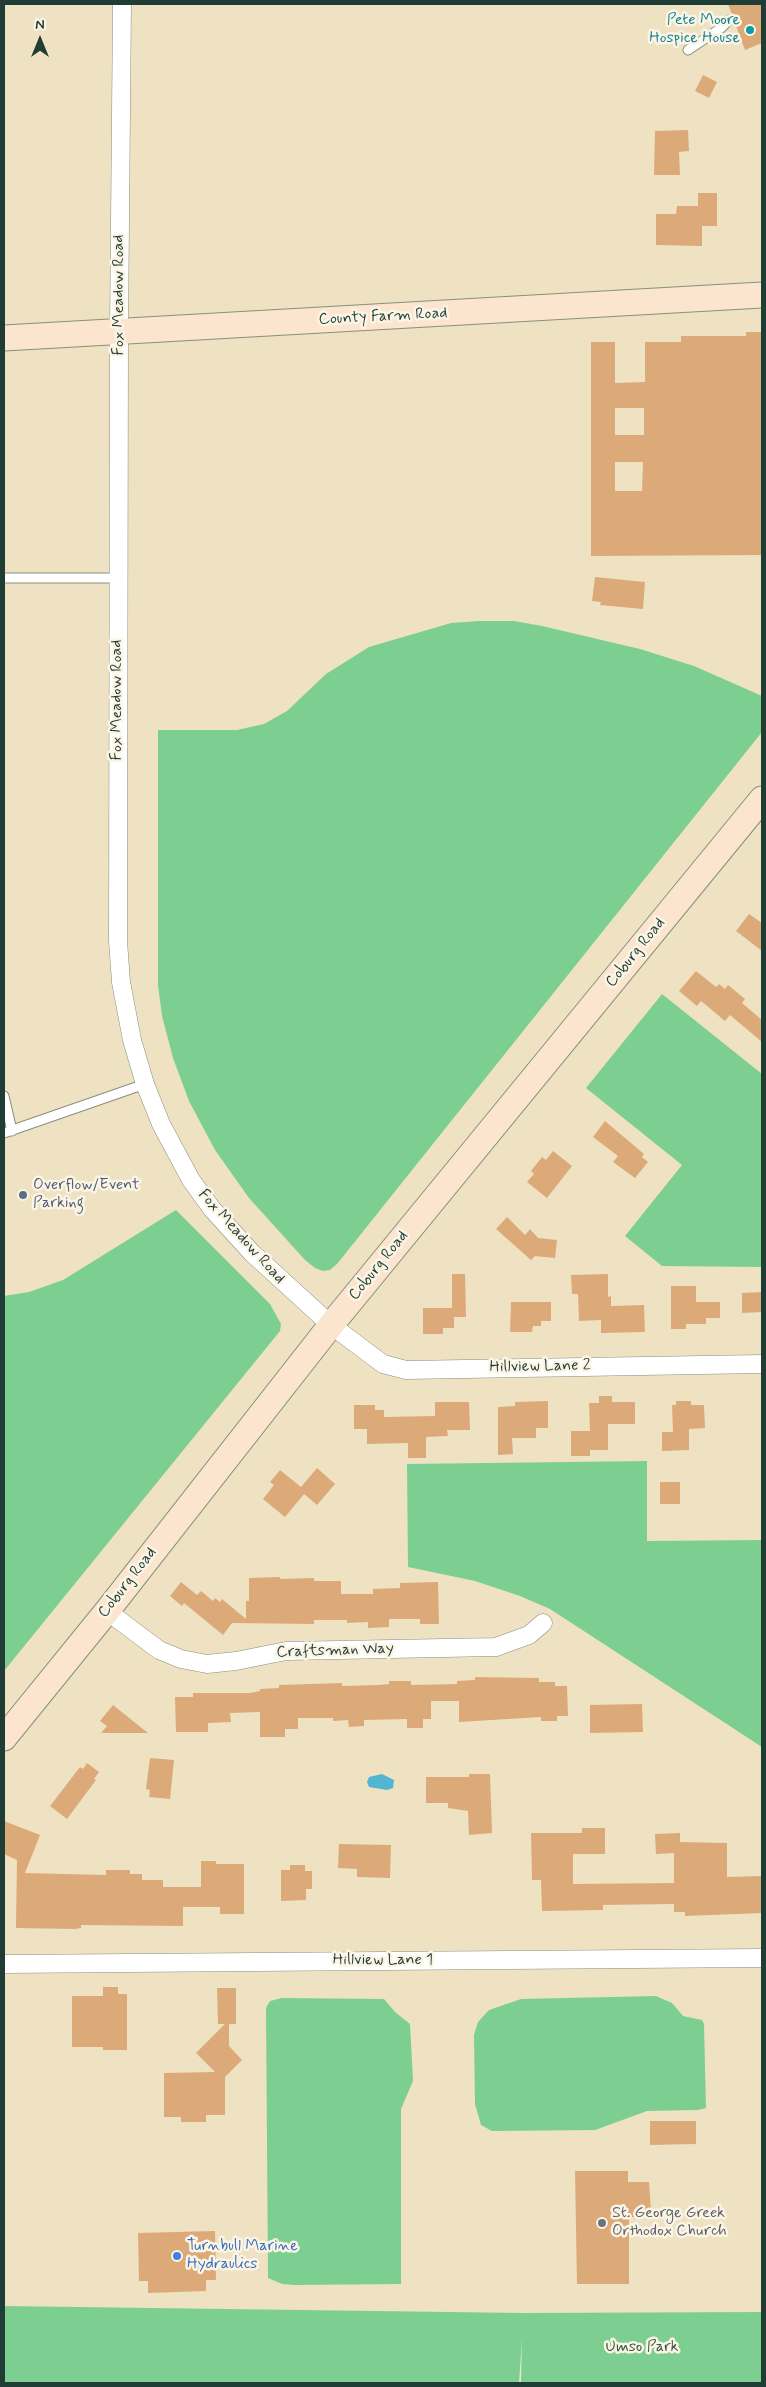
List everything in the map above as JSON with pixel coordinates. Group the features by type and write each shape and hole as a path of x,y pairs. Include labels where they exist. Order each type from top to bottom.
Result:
{"main road":[{"name":"County Farm Road","path":"4,338 762,295"},
{"name":"Coburg Road","path":"4,1738 107,1611 331,1325 762,799"}],"street":[{"name":"Fox Meadow Road","path":"122,4 119,332 119,964 126,1011 145,1084 177,1156 191,1180 212,1209 252,1254 331,1325"},
{"name":"Hillview Lane 2","path":"331,1325 383,1364 398,1369 762,1364"},
{"name":"Craftsman Way","path":"107,1611 159,1650 181,1659 207,1664 236,1661 286,1651 496,1647 529,1635 543,1623"},
{"name":"Hillview Lane 1","path":"4,1964 762,1958"}],"lane":[{"path":"688,50 721,28 729,20"},
{"path":"4,578 119,578"},
{"path":"4,1096 8,1132 145,1084"}],"green space":[{"path":"514,621 542,626 640,649 694,666 762,696 762,732 337,1264 330,1270 323,1271 315,1268 305,1260 249,1198 215,1150 189,1101 173,1058 162,1016 158,985 158,730 237,730 264,724 287,711 326,674 369,647 451,623"},
{"path":"662,994 762,1074 762,1267 662,1266 625,1236 682,1165 586,1088"},
{"path":"176,1210 270,1304 281,1324 280,1331 4,1671 4,1296 29,1292 63,1280"},
{"path":"647,1461 647,1541 762,1540 762,1747 550,1609 520,1596 475,1581 408,1567 407,1464"},
{"path":"656,1996 672,2003 683,2016 702,2020 704,2024 706,2108 698,2110 647,2111 595,2130 492,2131 481,2125 475,2104 474,2035 478,2022 489,2010 521,1999"},
{"path":"282,1998 384,1999 395,2012 410,2024 413,2081 401,2109 401,2284 295,2285 282,2284 268,2278 266,2008 270,2001"},
{"name":"Umso Park","path":"4,2306 523,2313 762,2312 762,2383 521,2383 522,2339 519,2383 4,2383"}],"water":[{"path":"382,1774 394,1780 393,1788 387,1790 369,1787 367,1782 369,1777"}],"building":[{"name":"Pete Moore Hospice House","path":"728,4 762,4 762,43 745,50"},
{"path":"703,75 717,82 709,98 695,91"},
{"path":"688,130 689,151 679,152 680,175 654,175 655,131"},
{"path":"698,193 717,193 717,226 702,226 702,246 656,245 656,214 676,214 677,206 698,206"},
{"path":"746,332 762,332 762,555 591,556 591,342 615,342 615,383 645,382 645,342 681,342 681,336 746,336","holes":["615,408 644,408 644,435 615,435","615,462 643,462 642,491 615,491"]},
{"path":"595,577 645,582 643,609 600,605 601,602 592,601"},
{"path":"749,914 762,923 762,951 736,931"},
{"path":"696,971 716,987 719,984 725,989 728,985 745,999 742,1003 762,1020 762,1042 730,1015 725,1021 701,1001 697,1006 679,991"},
{"path":"605,1121 644,1154 642,1157 648,1162 635,1178 613,1162 618,1156 593,1137"},
{"path":"553,1151 572,1166 547,1198 527,1182 534,1174 531,1171 542,1157 546,1160"},
{"path":"507,1217 525,1235 530,1229 538,1238 557,1240 555,1258 535,1256 531,1260 496,1229"},
{"path":"452,1274 465,1274 466,1317 454,1317 454,1328 443,1328 443,1334 423,1334 423,1308 452,1308"},
{"path":"608,1274 608,1297 611,1296 611,1306 644,1305 645,1332 601,1333 601,1320 579,1321 578,1294 572,1294 571,1275"},
{"path":"671,1286 696,1286 696,1302 720,1302 720,1318 706,1318 706,1324 686,1324 686,1329 671,1329"},
{"path":"762,1292 762,1312 742,1313 742,1293"},
{"path":"511,1302 551,1302 551,1321 541,1321 541,1326 533,1326 532,1332 510,1332"},
{"path":"599,1396 612,1396 612,1402 635,1402 635,1424 608,1424 608,1450 590,1450 590,1456 571,1456 571,1431 590,1431 589,1403 599,1403"},
{"path":"548,1401 548,1428 536,1428 536,1438 512,1438 513,1454 498,1455 498,1407 515,1406 515,1402"},
{"path":"676,1401 691,1401 691,1405 704,1405 705,1428 689,1429 689,1450 662,1451 662,1432 673,1432 672,1405 676,1405"},
{"path":"435,1402 469,1402 470,1430 447,1430 448,1436 426,1437 426,1458 408,1458 408,1443 367,1444 367,1429 354,1429 354,1405 375,1405 375,1410 384,1410 384,1417 435,1416"},
{"path":"317,1468 335,1484 317,1505 304,1494 285,1517 263,1499 274,1485 270,1482 280,1470 301,1487"},
{"path":"660,1482 680,1482 680,1504 660,1504"},
{"path":"280,1577 280,1579 314,1578 314,1581 341,1581 341,1594 373,1594 373,1589 400,1588 400,1583 438,1582 439,1624 420,1624 420,1619 389,1619 389,1627 368,1628 368,1622 347,1623 347,1620 314,1620 314,1624 232,1623 223,1635 184,1603 182,1606 170,1596 181,1582 197,1595 201,1591 213,1601 215,1598 220,1602 222,1599 246,1619 246,1601 249,1601 249,1578"},
{"path":"475,1677 539,1678 539,1682 555,1682 555,1686 567,1686 568,1716 557,1716 557,1721 541,1721 541,1717 459,1722 459,1701 431,1701 431,1719 423,1719 423,1728 407,1728 407,1719 364,1720 364,1726 349,1727 348,1720 333,1721 333,1718 298,1718 298,1729 285,1729 285,1737 260,1737 260,1712 230,1713 231,1722 208,1723 208,1732 176,1732 175,1697 193,1697 193,1693 250,1693 260,1691 260,1689 279,1688 279,1685 342,1683 342,1686 379,1685 389,1684 389,1681 411,1681 411,1685 457,1684 457,1681 475,1680"},
{"path":"642,1704 643,1732 590,1733 590,1705"},
{"path":"113,1705 148,1733 101,1733 107,1726 100,1721"},
{"path":"150,1758 174,1760 170,1799 149,1797 150,1790 146,1789"},
{"path":"87,1763 99,1772 94,1779 96,1780 67,1819 50,1806 80,1767 83,1769"},
{"path":"469,1774 490,1774 492,1833 469,1835 468,1811 448,1808 448,1803 426,1803 426,1777 469,1777"},
{"path":"4,1821 40,1835 25,1873 106,1875 106,1870 130,1870 130,1874 142,1874 142,1880 163,1880 163,1887 201,1887 201,1861 216,1861 216,1864 244,1864 244,1914 220,1914 220,1907 183,1907 183,1926 81,1925 81,1928 75,1929 16,1928 17,1860 4,1854"},
{"path":"582,1828 605,1828 605,1854 573,1854 573,1884 674,1883 674,1853 656,1854 655,1834 680,1833 680,1842 727,1843 727,1877 762,1876 762,1913 685,1916 685,1912 674,1912 674,1904 603,1905 603,1910 542,1911 541,1880 532,1880 531,1833 582,1833"},
{"path":"339,1844 391,1845 390,1878 357,1877 357,1869 338,1868"},
{"path":"290,1865 305,1865 305,1871 312,1871 312,1889 306,1889 306,1900 281,1901 281,1870 290,1870"},
{"path":"103,1987 118,1987 118,1994 127,1994 127,2050 103,2050 103,2047 72,2047 72,1996 103,1996"},
{"path":"217,1988 236,1988 236,2024 229,2024 229,2046 242,2060 225,2077 225,2115 206,2115 206,2122 181,2122 181,2117 164,2117 164,2073 215,2072 196,2053 225,2024 218,2024"},
{"path":"650,2121 696,2121 696,2144 650,2145"},
{"name":"St. George Greek Orthodox Church","path":"575,2171 628,2171 628,2182 649,2182 651,2210 649,2210 649,2217 629,2217 629,2284 577,2284"},
{"name":"Turnbull Marine Hydraulics","path":"215,2231 216,2280 206,2280 206,2291 148,2293 148,2281 139,2281 138,2233"}],"place":[{"name":"Pete Moore Hospice House","path":"750,30"},
{"name":"Overflow/Event Parking","path":"23,1195"},
{"name":"St. George Greek Orthodox Church","path":"602,2223"},
{"name":"Turnbull Marine Hydraulics","path":"177,2256"}]}
